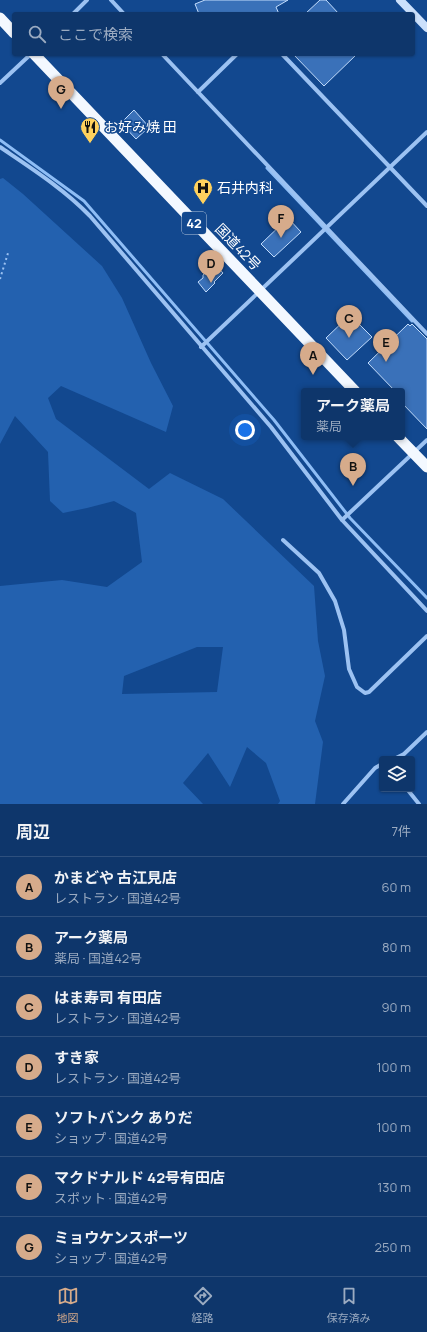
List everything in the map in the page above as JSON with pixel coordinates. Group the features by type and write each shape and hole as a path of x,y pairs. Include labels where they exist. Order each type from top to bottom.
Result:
{"highway":[{"path":"0,18 12,31"},
{"name":"国道42号","path":"35,56 352,388"},
{"path":"401,440 427,467"}],"main road":[{"path":"400,0 412,12"},
{"path":"415,16 427,28"}],"street":[{"path":"75,12 87,0"},
{"path":"111,0 122,12"},
{"path":"0,83 31,56"},
{"path":"164,56 427,334"},
{"path":"198,92 235,56"},
{"path":"284,56 427,206"},
{"path":"202,347 427,132"},
{"path":"0,147 46,178 84,210 278,437 342,520 427,611"},
{"path":"342,520 427,440"},
{"path":"283,540 319,573 335,601 344,630 349,669 357,687 365,693 369,692 427,636"},
{"path":"400,756 427,732"},
{"path":"343,804 375,768 379,766"},
{"path":"409,792 419,804"}],"path":[{"path":"0,279 8,253"}],"shaded area":[{"path":"3,178 23,194 102,266 122,298 151,363 173,406 166,432 61,386 48,398 56,419 149,489 170,473 223,499 314,586 318,641 325,676 315,721 323,742 315,804 278,804 280,801 266,763 247,747 230,787 208,753 183,783 203,804 0,804 0,586 62,580 107,587 142,562 136,513 114,501 63,513 50,501 48,452 15,416 0,444 0,179","holes":["197,647 223,647 217,692 122,694 124,676"]}],"building":[{"path":"205,0 288,0 276,7 278,12 198,12 195,4"},
{"path":"320,0 326,0 337,12 307,12"},
{"path":"295,56 355,56 324,86"},
{"path":"134,110 149,127 136,139 121,123"},
{"path":"288,218 301,232 274,257 261,244"},
{"path":"214,263 223,273 206,292 198,282 203,278 203,275"},
{"path":"350,315 372,337 347,360 326,338"},
{"path":"408,324 410,326 412,324 427,339 427,429 405,406 405,388 392,388 368,363"}],"waterway":[{"path":"0,140 84,201 274,420 350,518 427,598"},
{"path":"267,168 412,321"}],"place":[{"name":"ミョウケンスポーツ","path":"61,109"},
{"name":"お好み焼 田","path":"90,144"},
{"name":"石井内科","path":"203,205"},
{"name":"マクドナルド 42号有田店","path":"281,238"},
{"name":"すき家","path":"211,283"},
{"name":"はま寿司 有田店","path":"349,338"},
{"name":"ソフトバンク ありだ","path":"386,362"},
{"name":"かまどや 古江見店","path":"313,375"},
{"name":"アーク薬局","path":"353,486"}]}
